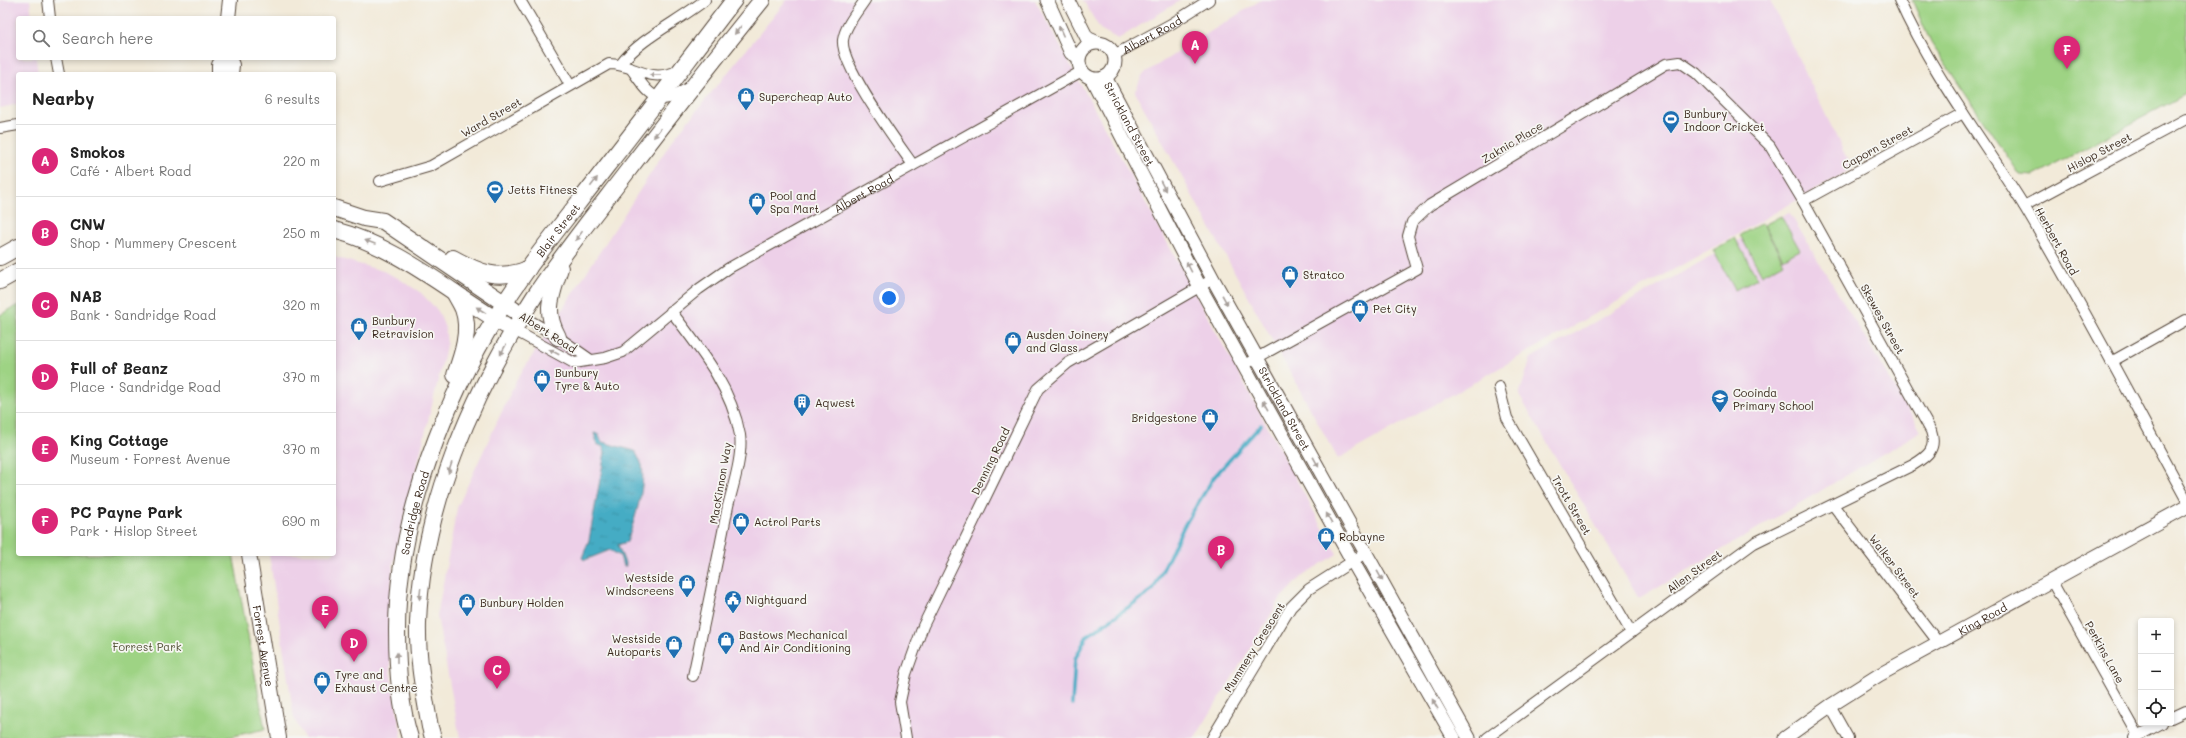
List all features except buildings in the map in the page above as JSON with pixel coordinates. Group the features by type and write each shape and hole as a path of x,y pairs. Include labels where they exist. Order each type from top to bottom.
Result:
{"main road":[{"path":"228,16 230,0"},
{"name":"Blair Street","path":"505,304 528,269 734,0"},
{"name":"Blair Street","path":"522,316 564,256 694,85 762,0"},
{"path":"219,72 219,65 221,60"},
{"path":"230,60 232,65 231,72"},
{"path":"336,209 364,218 383,221 476,270 512,276 528,269"},
{"path":"383,221 505,304"},
{"path":"336,231 377,245 420,269 453,292 514,330"},
{"path":"0,257 16,248"},
{"path":"558,337 551,322 549,305 564,256"},
{"path":"0,281 16,272"},
{"path":"422,477 438,414 463,354 465,331 464,310 453,292"},
{"name":"Albert Road","path":"505,304 522,316"},
{"name":"Sandridge Road","path":"410,738 397,670 398,588 407,534 422,477 462,380 505,304"},
{"name":"Sandridge Road","path":"433,738 430,727 418,644 419,602 428,543 442,489 468,419 522,316"},
{"name":"Forrest Avenue","path":"249,556 279,738"}],"street":[{"path":"48,0 50,16"},
{"path":"520,0 570,85"},
{"path":"680,70 670,75 645,75 621,64 630,52 687,15 705,0"},
{"path":"865,0 845,33 843,42 845,56 876,112 913,165"},
{"path":"1047,0 1071,53 1079,57 1093,76 1114,68 1114,55 1109,47 1088,38 1068,0"},
{"name":"Albert Road","path":"1114,55 1171,24 1209,0"},
{"name":"Herbert Road","path":"1899,0 1910,25 1963,113 2024,206 2186,499"},
{"path":"1079,57 1087,45 1096,42"},
{"path":"56,60 59,72"},
{"name":"Zaknic Place","path":"1244,365 1417,269 1408,236 1412,222 1430,205 1666,64 1680,62 1696,73 1770,146 1803,201"},
{"name":"Ward Street","path":"380,181 432,166 570,85 609,64 621,64"},
{"path":"631,68 646,89 659,98 668,98 694,85"},
{"name":"Albert Road","path":"514,330 574,362 614,356 623,352 699,289 729,268 913,165 1093,76"},
{"name":"Strickland Street","path":"1093,76 1213,279 1367,552 1469,738"},
{"name":"Strickland Street","path":"1093,76 1200,287 1352,562 1454,738"},
{"name":"Caporn Street","path":"1803,201 1963,113"},
{"name":"Hislop Street","path":"2024,206 2186,119"},
{"path":"0,128 16,125"},
{"name":"Skewes Street","path":"1803,201 1931,431 1933,441 1932,452"},
{"name":"Denning Road","path":"906,738 900,702 906,674 923,626 1038,389 1068,363 1213,279"},
{"name":"MacKinnon Way","path":"672,311 707,357 722,384 732,406 740,437 734,484 693,676"},
{"name":"Albert Road","path":"522,316 558,337 591,360"},
{"path":"2111,362 2186,320"},
{"name":"Trott Street","path":"1499,387 1507,418 1632,632"},
{"name":"Allen Street","path":"1487,738 1754,543 1913,465 1926,458 1932,452"},
{"name":"Walker Street","path":"1833,505 1938,642"},
{"name":"King Road","path":"1785,738 1830,706 1938,642 2186,507"},
{"name":"Mummery Crescent","path":"1212,738 1291,608 1309,589 1367,552"},
{"name":"Perkins Lane","path":"2051,580 2136,736"},
{"path":"1830,706 1848,738"},
{"path":"2174,717 2186,711"},
{"path":"2136,736 2156,726"}],"shaded area":[{"path":"0,0 30,0 32,16 16,16 16,60 36,60 38,72 16,72 16,104 0,108"},
{"path":"787,0 1035,0 1337,554 1302,576 1281,598 1195,738 460,738 437,616 457,508 516,381 671,142"},
{"path":"1083,0 1181,0 1118,39 1100,29"},
{"path":"1261,0 1770,0 1852,169 1338,459 1135,92 1143,74"},
{"name":"Cooinda Primary School","path":"1789,212 1921,431 1639,599 1519,395 1531,358"},
{"path":"336,258 383,271 398,278 421,293 438,311 445,328 447,343 393,565 390,608 390,670 402,738 304,738 294,718 269,556 336,556"}],"green space":[{"path":"1912,0 2186,0 2186,94 2034,176 2020,175 1931,43"},
{"path":"1781,216 1800,250 1783,259 1764,225"},
{"path":"1762,223 1784,263 1762,275 1740,235"},
{"path":"1735,238 1757,278 1735,290 1713,250"},
{"name":"Forrest Park","path":"16,306 16,556 233,556 265,729 224,738 0,738 0,315"}],"water":[{"path":"594,433 598,434 602,442 635,451 642,465 643,474 641,493 636,514 627,542 618,545 626,566 623,566 620,556 610,550 585,560 582,558 589,540 605,452 603,447 597,444"}],"waterway":[{"path":"1072,704 1075,659 1087,636 1153,590 1184,526 1214,477 1261,425"}],"place":[{"name":"Smokos","path":"1195,64"},
{"name":"PC Payne Park","path":"2067,69"},
{"name":"Supercheap Auto","path":"746,111"},
{"name":"Bunbury Indoor Cricket","path":"1671,134"},
{"name":"Jetts Fitness","path":"495,204"},
{"name":"Pool and Spa Mart","path":"757,216"},
{"name":"Stratco","path":"1290,289"},
{"name":"Pet City","path":"1360,323"},
{"name":"Bunbury Retravision","path":"359,341"},
{"name":"Ausden Joinery and Glass","path":"1013,355"},
{"name":"Bunbury Tyre & Auto","path":"542,393"},
{"name":"Cooinda Primary School","path":"1720,413"},
{"name":"Aqwest","path":"802,417"},
{"name":"Bridgestone","path":"1210,432"},
{"name":"Actrol Parts","path":"741,536"},
{"name":"Robayne","path":"1326,551"},
{"name":"CNW","path":"1221,569"},
{"name":"Westside Windscreens","path":"687,598"},
{"name":"Nightguard","path":"733,614"},
{"name":"Bunbury Holden","path":"467,617"},
{"name":"King Cottage","path":"325,629"},
{"name":"Bastows Mechanical And Air Conditioning","path":"726,655"},
{"name":"Westside Autoparts","path":"674,659"},
{"name":"Full of Beanz","path":"354,662"},
{"name":"NAB","path":"497,689"},
{"name":"Tyre and Exhaust Centre","path":"322,695"}]}
